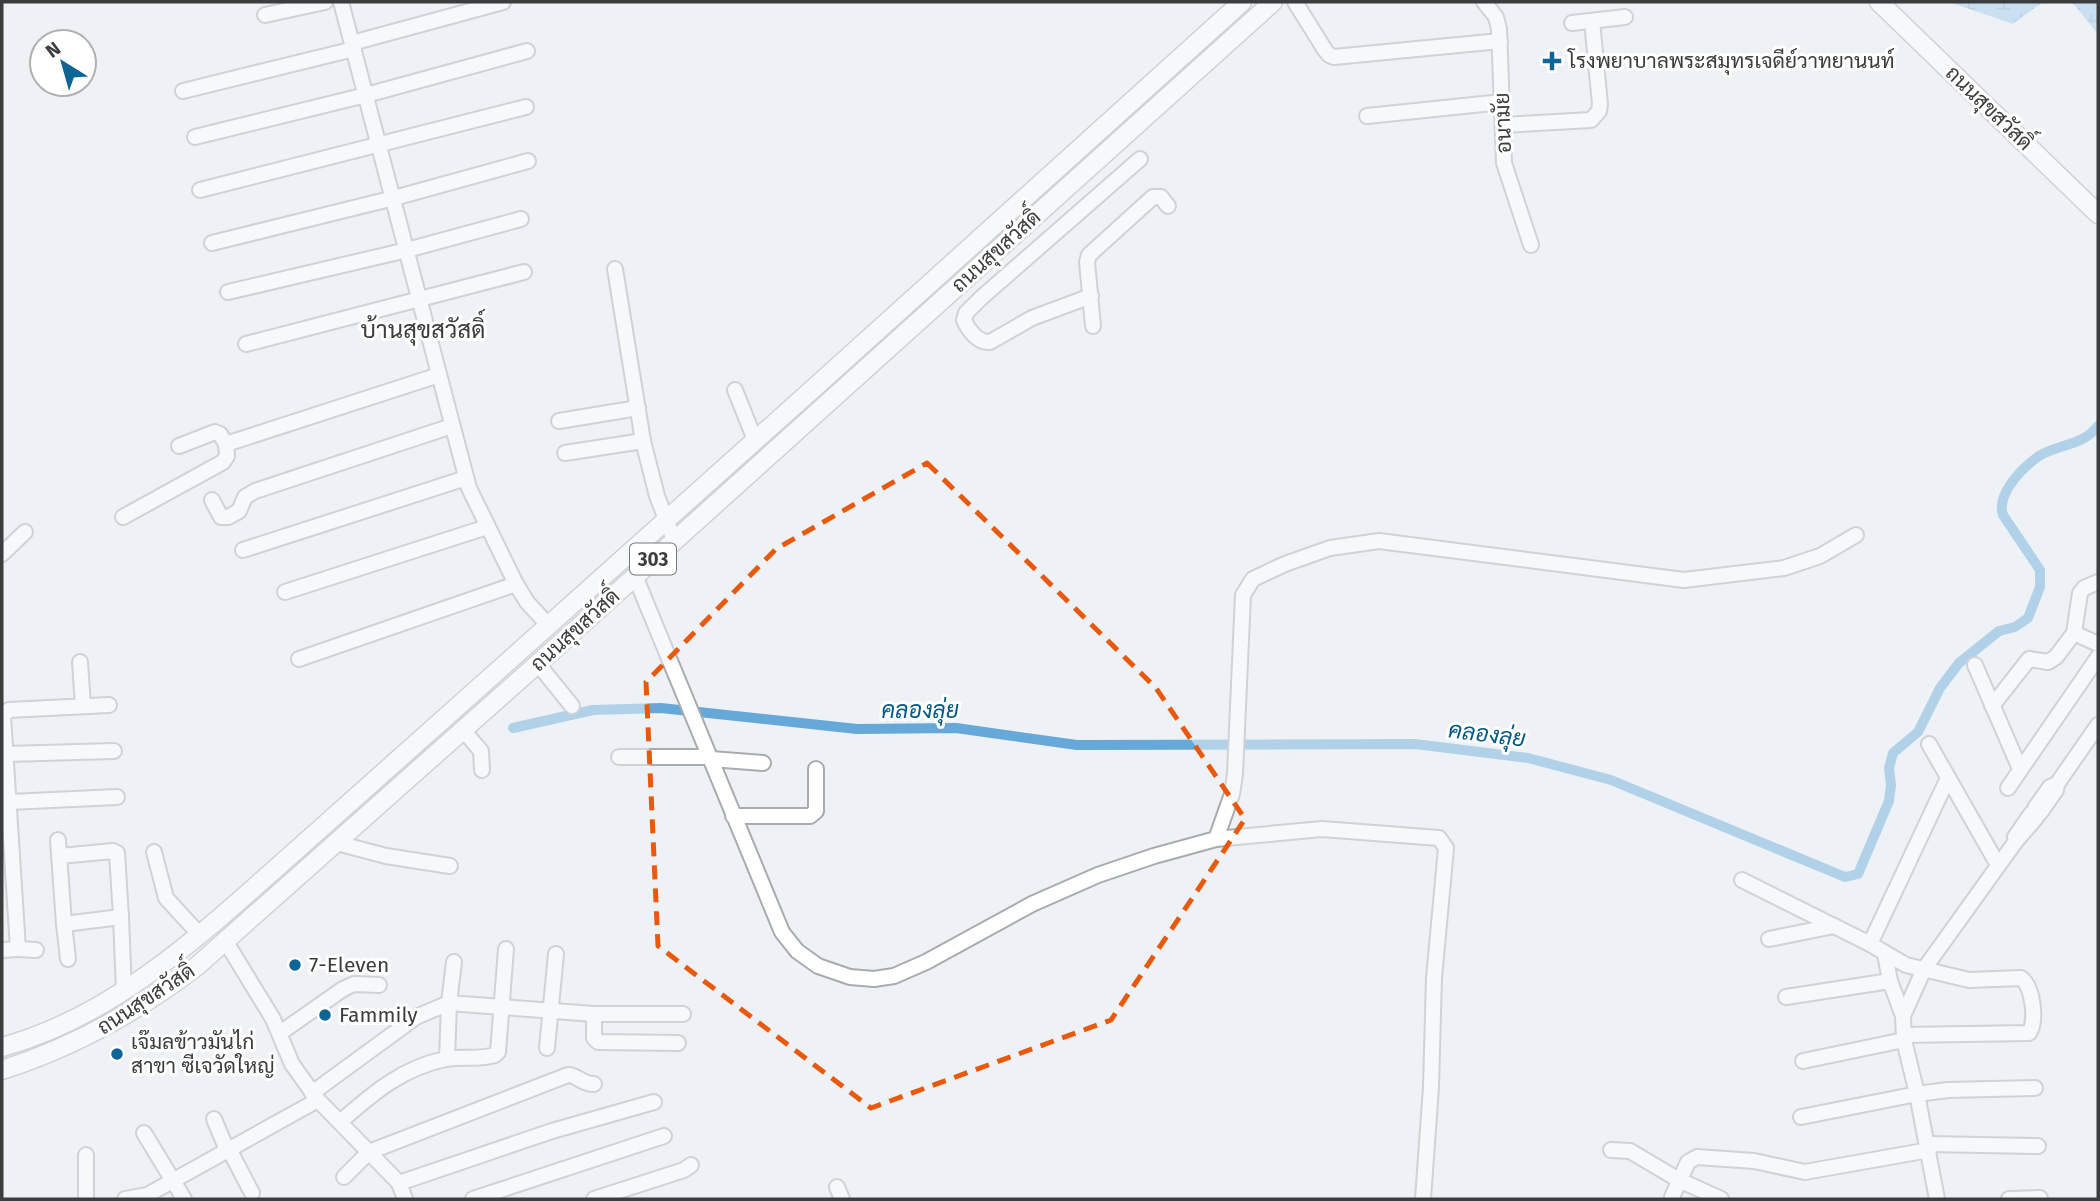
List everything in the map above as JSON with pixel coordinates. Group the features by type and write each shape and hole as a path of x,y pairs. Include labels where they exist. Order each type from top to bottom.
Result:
{"main road":[{"name":"ถนนสุขสวัสดิ์","path":"2,1047 61,1026 124,992 151,974 243,898 666,522 1242,2"},
{"name":"ถนนสุขสวัสดิ์","path":"2,1070 60,1049 134,1011 226,942 1273,2"},
{"name":"ถนนสุขสวัสดิ์","path":"1879,2 2098,214"}],"street":[{"path":"265,15 325,2"},
{"path":"341,2 466,478 516,584 527,602 549,626"},
{"path":"183,91 353,46 503,2"},
{"path":"1295,2 1325,50 1334,57 1500,41"},
{"name":"อนามัย","path":"1484,2 1496,17 1500,41 1504,163 1531,245"},
{"path":"1572,23 1625,17"},
{"path":"1503,125 1591,120 1595,117 1600,104 1592,21"},
{"path":"195,137 366,95 527,51"},
{"path":"1367,116 1502,102"},
{"path":"200,190 526,107"},
{"path":"1091,296 1032,318 990,342 984,343 974,335 964,320 966,313 981,298 1140,159"},
{"path":"212,243 528,162"},
{"path":"1093,326 1087,262 1089,255 1153,197 1161,197 1168,206"},
{"path":"1049,203 1068,223"},
{"path":"228,292 407,250 521,219"},
{"path":"1008,240 1026,259"},
{"path":"615,269 643,441 666,522 674,540"},
{"path":"246,344 524,272"},
{"path":"964,279 981,298"},
{"path":"226,444 439,375"},
{"path":"735,390 755,440"},
{"path":"559,421 638,408"},
{"path":"212,500 221,517 228,517 239,511 245,497 254,491 452,426"},
{"path":"123,517 223,461 227,456 226,444 220,434 215,432 179,446"},
{"path":"565,453 643,441"},
{"path":"243,550 466,478"},
{"path":"285,592 487,527"},
{"path":"2,554 25,533"},
{"path":"1216,839 1232,794 1235,774 1243,595 1253,579 1284,564 1330,548 1379,541 1684,580 1784,568 1820,556 1856,535"},
{"path":"635,576 782,932 797,951 818,966 850,977 874,979 894,976 926,962 1032,904 1098,875 1216,839 1322,829 1439,838 1446,848 1434,978 1431,1087 1423,1199"},
{"path":"1993,706 2029,659 2051,661 2074,633 2080,593 2084,588 2098,582"},
{"path":"299,659 516,584"},
{"path":"2074,633 2098,644"},
{"path":"2008,788 2098,657"},
{"path":"80,662 83,706"},
{"path":"538,664 572,706"},
{"path":"1975,665 2021,769"},
{"path":"18,949 5,772 5,712 109,705"},
{"path":"1903,1016 1924,969 2016,842 2050,787 2057,784 2098,725"},
{"path":"463,730 481,751 482,770"},
{"path":"1929,744 1998,865"},
{"path":"6,754 114,751"},
{"path":"620,757 710,758 763,762"},
{"path":"733,816 810,816 816,811 816,769"},
{"path":"1870,944 1948,778"},
{"path":"9,803 117,797"},
{"path":"58,840 68,959"},
{"path":"337,843 386,856 450,866"},
{"path":"60,856 113,851 117,853 124,992"},
{"path":"154,852 166,898 199,934"},
{"path":"1742,880 1870,944 1902,964 1969,980 2021,978 2028,984 2032,1029 2029,1033 1904,1037 1803,1060"},
{"path":"64,924 121,917"},
{"path":"1769,939 1834,926"},
{"path":"226,942 280,1033 292,1064 315,1096 399,1183 405,1199"},
{"path":"340,1122 386,1083 407,1072 447,1059 495,1055 498,1052 506,949"},
{"path":"2,950 36,950"},
{"path":"547,1048 556,954"},
{"path":"1885,954 1890,981 1903,1016 1904,1037 1937,1199"},
{"path":"447,1059 454,962"},
{"path":"1786,997 1890,981"},
{"path":"280,1033 343,989 354,984 379,985"},
{"path":"125,1199 147,1195 228,1150 315,1096 407,1023 449,1003 594,1014 683,1014"},
{"path":"594,1014 594,1038 598,1042 678,1043"},
{"path":"344,1177 369,1152 568,1075 573,1075 586,1084 594,1084"},
{"path":"1801,1117 1948,1090 2035,1088"},
{"path":"399,1183 552,1131 654,1102"},
{"path":"214,1119 252,1193"},
{"path":"144,1133 184,1199"},
{"path":"472,1199 664,1136"},
{"path":"1672,1197 1688,1162 1697,1157 1754,1161 1805,1172 1928,1147 2038,1146"},
{"path":"1611,1150 1630,1151 1679,1180 1721,1199"},
{"path":"86,1154 86,1199"},
{"path":"594,1199 684,1170 691,1165"},
{"path":"2009,1199 2040,1198"}],"highlighted area":[{"path":"927,463 1156,688 1245,819 1111,1020 871,1108 658,946 646,682 776,549"}],"green space":[{"path":"1949,2 2043,2 2013,24"},
{"path":"2072,2 2098,2 2098,34"}],"waterway":[{"name":"คลองลุ่ย","path":"513,728 593,710 661,708 857,729 956,728 1077,745 1415,744 1528,758 1611,780 1845,877 1858,874 1889,801 1889,768 1893,753 1918,732 1940,688 1959,663 1999,631 2015,627 2028,618 2040,587 2040,570 2003,515 2003,499 2007,490 2018,474 2039,456 2078,441 2098,426"}],"place":[{"name":"โรงพยาบาลพระสมุทรเจดีย์วาทยานนท์","path":"1552,61"},
{"name":"7-Eleven","path":"295,965"},
{"name":"Fammily","path":"325,1015"},
{"name":"เจ๊มลข้าวมันไก่ สาขา ซีเจวัดใหญ่","path":"117,1054"}],"district":[{"name":"บ้านสุขสวัสดิ์","path":"423,330"}]}
